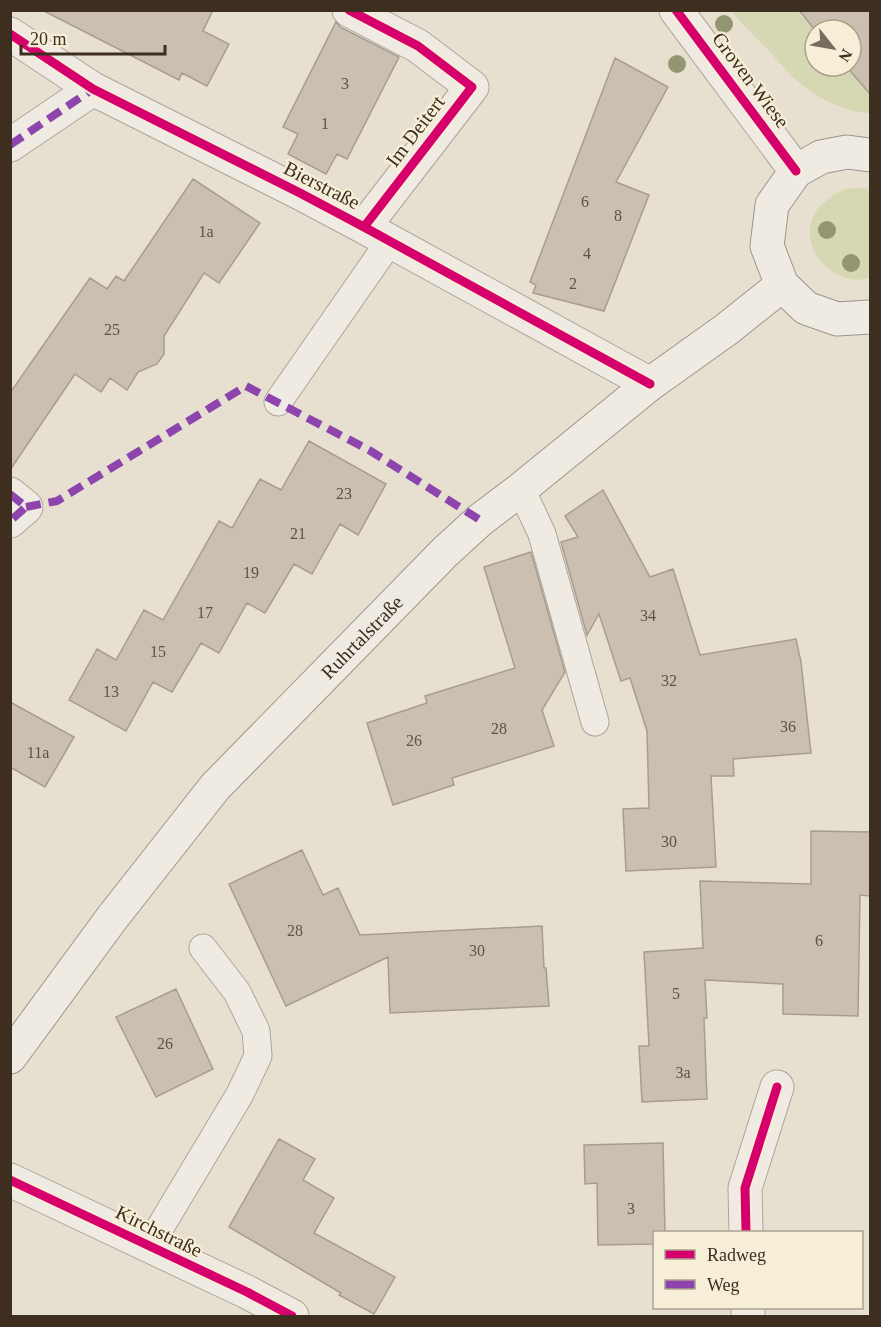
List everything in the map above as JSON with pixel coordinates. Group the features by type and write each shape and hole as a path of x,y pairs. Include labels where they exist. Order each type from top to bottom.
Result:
{"street":[{"name":"Im Deitert","path":"349,10 418,46 472,87 377,234"},
{"name":"Groven Wiese","path":"676,10 796,171"},
{"name":"Bierstraße","path":"10,34 93,89 300,193 650,384"},
{"path":"10,145 93,89"},
{"path":"870,155 847,152 829,155 820,157 796,171 772,205 767,246 782,285 806,308 837,319 870,317"},
{"name":"Ruhrtalstraße","path":"10,1057 112,918 215,787 444,552 480,520 650,384 727,329 782,285"},
{"path":"10,494 26,507 10,521"},
{"path":"746,1231 745,1188 777,1087"},
{"name":"Kirchstraße","path":"10,1180 247,1292 292,1317"}],"lane":[{"path":"278,402 377,234"},
{"path":"521,489 542,534 595,722"},
{"path":"149,1246 240,1094 258,1056 256,1031 237,992 203,948"}],"green space":[{"path":"731,11 802,11 807,18 803,18 803,78 856,78 862,85 870,78 870,113 840,107 803,86"},
{"path":"846,189 870,190 870,277 854,279 834,273 826,267 814,250 810,231 816,211 830,197"}],"building":[{"path":"42,10 213,10 203,31 229,44 207,86 182,73 179,80"},
{"path":"799,10 870,10 870,94 856,78 863,78 863,18 805,18"},
{"path":"336,22 340,27 399,57 347,159 337,154 326,174 288,154 298,134 283,127"},
{"path":"615,58 668,87 616,182 649,195 604,311 533,293 536,285 530,282"},
{"path":"193,179 260,223 219,283 204,273 164,336 164,354 157,364 138,372 127,390 110,378 101,392 75,374 10,470 10,393 90,278 107,289 116,276 124,281"},
{"path":"309,441 386,484 358,535 340,524 312,574 294,564 265,613 247,603 219,653 201,643 172,692 153,682 126,731 69,700 97,649 116,660 144,610 163,620 219,521 232,528 260,479 281,490"},
{"path":"603,490 650,577 673,569 700,655 796,639 801,662 811,753 733,759 734,776 711,776 716,867 626,871 623,809 649,808 647,731 630,678 621,681 599,614 587,635 561,542 578,537 565,516"},
{"path":"531,552 565,672 542,710 554,746 452,778 454,785 393,805 367,723 427,703 425,696 515,668 484,567"},
{"path":"10,702 74,737 45,787 10,767"},
{"path":"811,831 870,832 870,896 860,895 858,1016 783,1014 783,984 705,980 707,1099 642,1102 639,1046 649,1046 644,952 703,948 700,881 811,884"},
{"path":"302,850 323,895 338,888 360,935 542,926 549,1006 390,1013 388,957 286,1006 229,884"},
{"path":"176,989 213,1069 156,1097 116,1017"},
{"path":"279,1139 315,1159 303,1180 334,1198 314,1233 395,1277 374,1314 229,1227"},
{"path":"663,1143 665,1231 653,1231 653,1244 598,1245 597,1183 585,1184 584,1145"}],"marked path":[{"path":"10,145 93,89"},
{"path":"26,507 57,501 246,386 369,450 480,520"},
{"path":"10,494 26,507 10,521"}],"cycle path":[{"path":"349,10 418,46 472,87 364,227"},
{"path":"676,10 796,171"},
{"path":"10,34 93,89 300,193 650,384"},
{"path":"746,1231 745,1188 777,1087"},
{"path":"10,1180 247,1292 292,1316"}]}
